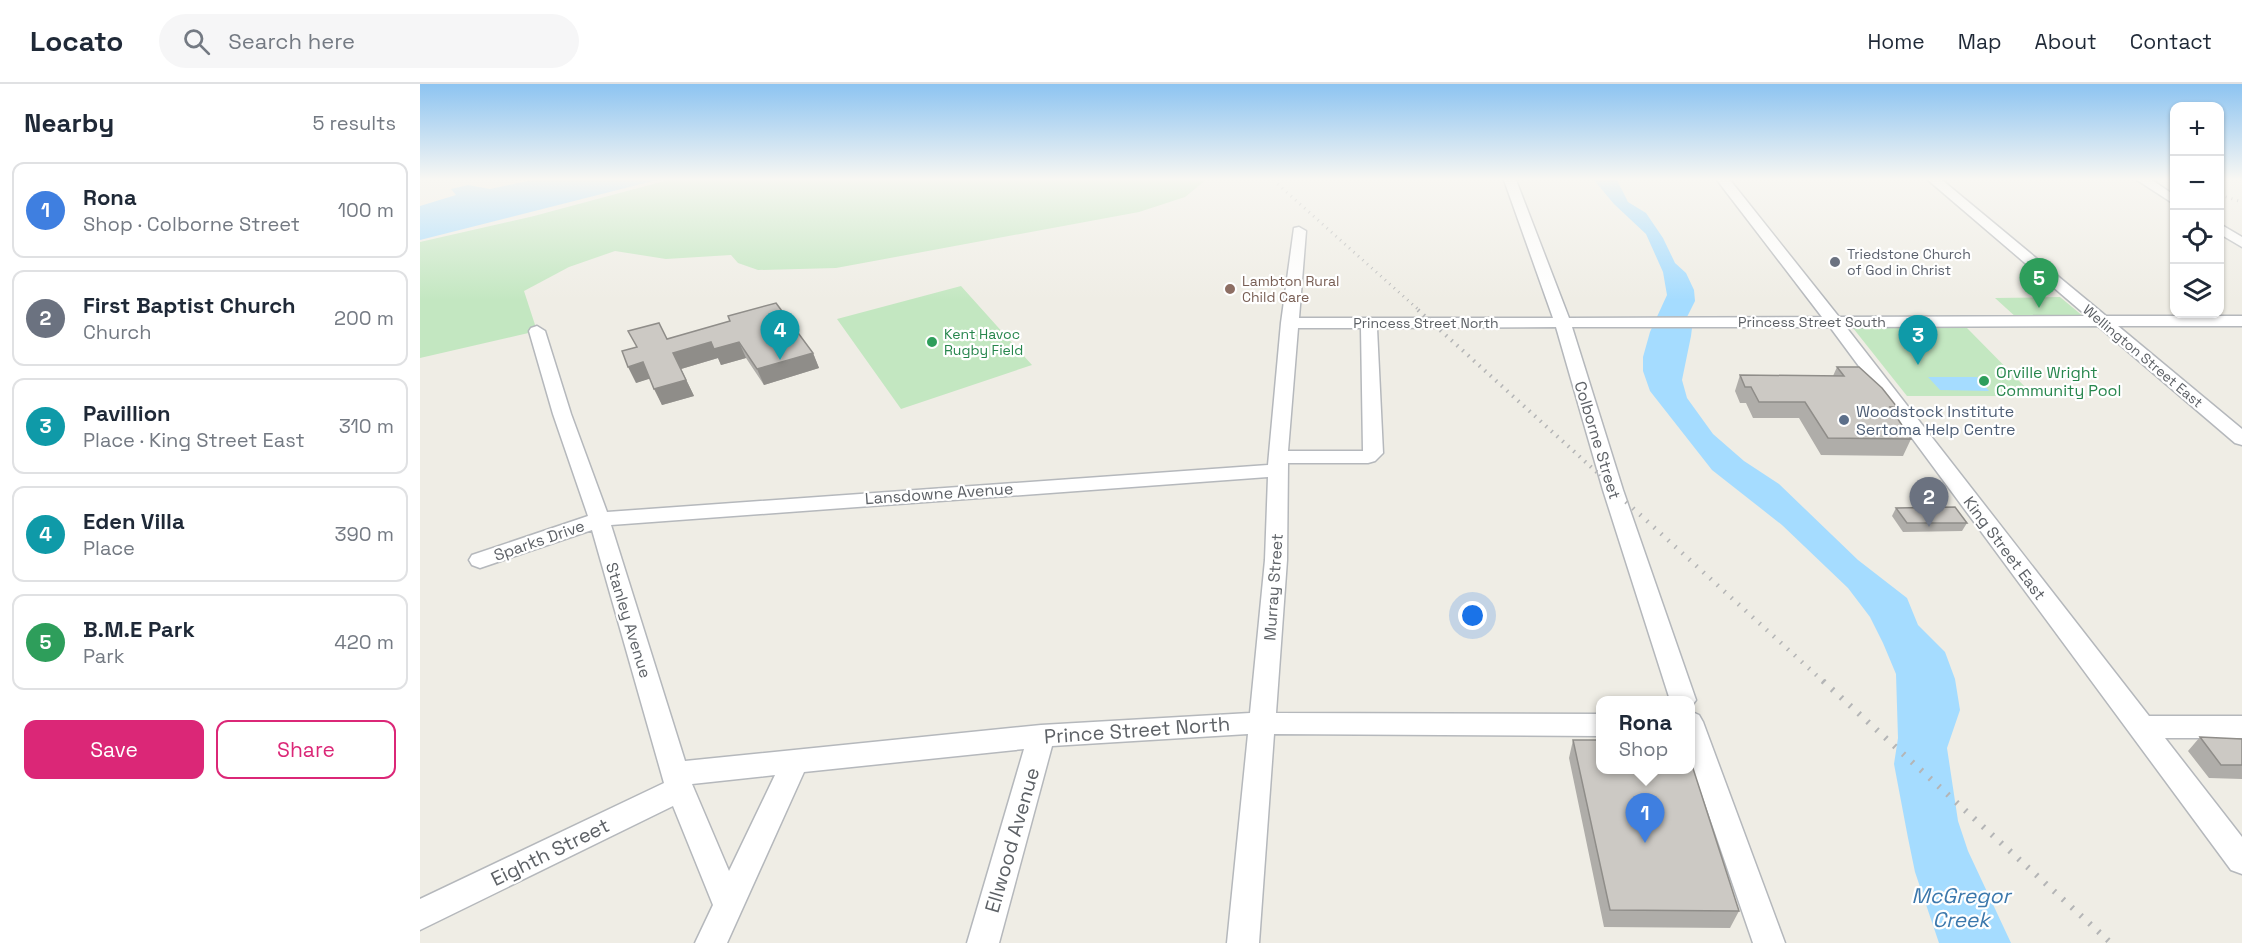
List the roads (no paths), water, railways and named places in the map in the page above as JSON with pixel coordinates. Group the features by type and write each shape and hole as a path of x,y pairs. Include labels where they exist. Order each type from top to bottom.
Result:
{"street":[{"name":"Colborne Street","path":"1525,220 1563,324 1611,483 1682,696"},
{"name":"King Street East","path":"1754,220 2242,860"},
{"name":"Wellington Street East","path":"1981,220 2242,439"},
{"name":"Murray Street","path":"1244,943 1276,560 1279,464 1289,323 1299,231"},
{"path":"2224,231 2242,243"},
{"name":"Princess Street South","path":"1563,324 2242,321"},
{"name":"Princess Street North","path":"1289,323 1563,324"},
{"name":"Lansdowne Avenue","path":"599,520 627,515 1368,457 1372,453 1369,323"},
{"name":"Stanley Avenue","path":"537,331 599,520 678,782 729,906"},
{"name":"Sparks Drive","path":"480,560 599,520"},
{"name":"Prince Street North","path":"678,782 795,762 1041,736 1263,723 1596,725"},
{"path":"2140,727 2242,727"},
{"name":"Colborne Street","path":"1695,735 1769,943"},
{"name":"Ellwood Avenue","path":"983,943 1041,736"},
{"path":"711,943 795,762"},
{"name":"Eighth Street","path":"420,915 678,782"}],"water":[{"path":"420,220 499,220 420,240"},
{"name":"McGregor Creek","path":"1631,220 1651,220 1663,238 1675,263 1686,273 1694,290 1695,301 1687,317 1687,326 1692,328 1682,380 1687,398 1713,434 1744,461 1779,484 1858,560 1907,598 1918,625 1945,652 1955,679 1960,710 1947,748 1958,821 1968,851 2011,943 1939,943 1915,872 1894,764 1898,738 1896,674 1870,617 1848,588 1782,525 1712,470 1650,391 1643,371 1643,357 1650,332 1667,295 1663,272 1646,234"},
{"path":"1928,377 1977,377 1989,391 1940,390"}],"railway":[{"path":"1318,220 1420,311"},
{"path":"1418,310 1601,476"},
{"path":"1600,474 1613,490 1825,683"},
{"path":"1823,681 2111,943"}],"place":[{"name":"Triedstone Church of God in Christ","path":"1835,262"},
{"name":"Lambton Rural Child Care","path":"1230,289"},
{"name":"B.M.E Park","path":"2039,308"},
{"name":"Kent Havoc Rugby Field","path":"932,342"},
{"name":"Eden Villa","path":"780,360"},
{"name":"Pavillion","path":"1918,365"},
{"name":"Orville Wright Community Pool","path":"1984,381"},
{"name":"Woodstock Institute Sertoma Help Centre","path":"1844,420"},
{"name":"First Baptist Church","path":"1929,527"},
{"name":"Rona","path":"1645,843"}]}
